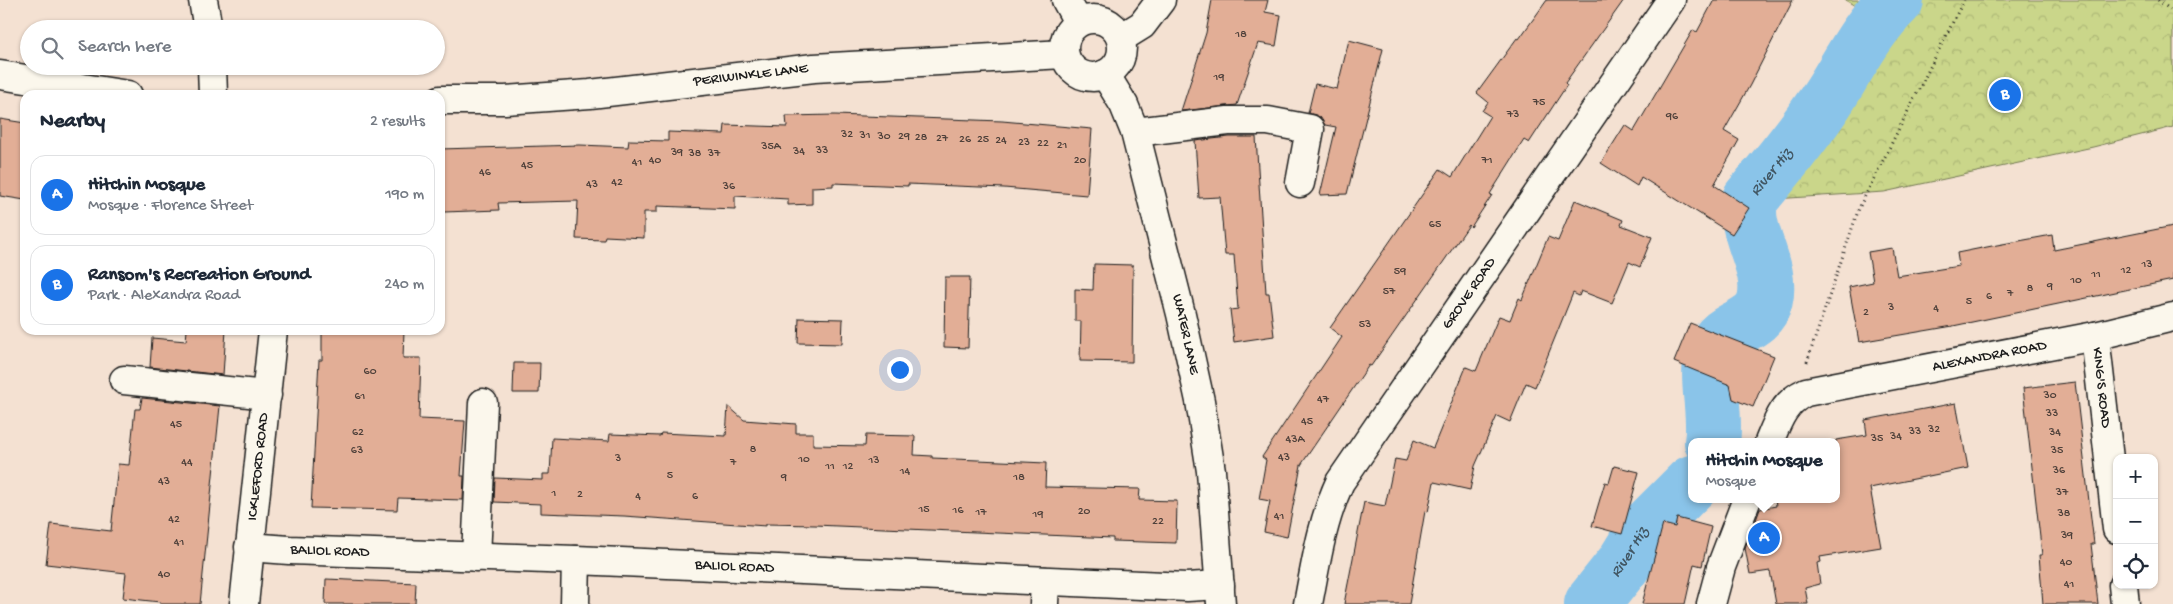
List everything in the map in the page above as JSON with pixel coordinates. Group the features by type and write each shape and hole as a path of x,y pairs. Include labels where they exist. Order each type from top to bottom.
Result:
{"street":[{"path":"203,0 206,20"},
{"path":"1121,38 1142,25 1161,0"},
{"name":"GROVE ROAD","path":"1308,604 1324,522 1340,482 1671,0"},
{"path":"1072,11 1111,24 1121,38 1122,53 1116,66 1105,74 1088,77 1072,69 1064,54 1072,11"},
{"name":"PERIWINKLE LANE","path":"445,100 505,100 590,94 814,68 1064,54"},
{"name":"WATER LANE","path":"1105,74 1124,105 1135,132 1174,286 1200,400 1211,471 1220,595"},
{"path":"0,75 96,90"},
{"path":"212,75 213,90"},
{"path":"1135,132 1228,121 1268,121 1310,128 1300,183"},
{"name":"ALEXANDRA ROAD","path":"1806,392 2095,336 2173,317"},
{"name":"ICKLEFORD ROAD","path":"244,604 273,335"},
{"name":"KING'S ROAD","path":"2095,336 2114,499"},
{"path":"124,380 267,395"},
{"path":"1771,438 1779,417 1790,401 1806,392"},
{"path":"476,556 483,403"},
{"path":"1711,604 1721,567 1745,503"},
{"name":"BALIOL ROAD","path":"249,546 289,550 576,560 1044,592 1186,587 1220,595"},
{"path":"575,604 576,560"},
{"path":"2123,589 2125,604"}],"path":[{"path":"1806,392 1807,358 1858,208 1964,0"},
{"path":"2158,0 2173,12"}],"green space":[{"path":"1845,0 2173,0 2173,127 2093,147 1884,192 1758,200 1827,110 1883,22"}],"building":[{"path":"1212,0 1268,0 1265,12 1281,15 1276,46 1258,43 1237,105 1181,111 1206,33"},
{"path":"1547,0 1624,0 1565,83 1567,85 1529,143 1524,140 1471,227 1469,225 1371,366 1369,365 1301,465 1287,537 1264,532 1270,501 1259,499 1266,460 1262,457 1342,337 1330,328 1440,169 1452,177 1490,116 1482,111 1488,102 1477,93"},
{"path":"1714,0 1793,0 1750,85 1724,131 1739,140 1714,185 1749,208 1732,234 1641,177 1637,186 1601,163 1625,125 1634,131 1693,30 1697,32"},
{"path":"1349,40 1383,49 1347,194 1320,195 1336,127 1325,125 1320,117 1308,113 1315,84 1337,89"},
{"path":"835,115 1002,121 1092,129 1087,195 1004,188 833,183 833,186 812,187 812,204 788,205 788,199 735,196 735,209 657,206 657,212 644,212 644,238 605,236 604,240 576,239 578,201 498,203 499,210 445,212 445,149 580,145 628,147 629,140 668,141 668,132 724,134 725,125 787,127 786,116"},
{"path":"0,119 20,122 20,199 0,196"},
{"path":"1229,137 1256,137 1266,293 1269,293 1274,336 1234,342 1230,310 1238,309 1234,255 1225,255 1220,197 1199,198 1195,141"},
{"path":"1575,200 1623,220 1621,225 1652,237 1640,267 1629,262 1612,303 1581,291 1579,296 1573,293 1535,387 1526,383 1510,422 1497,416 1475,466 1470,490 1434,482 1428,512 1425,511 1409,604 1344,604 1364,502 1385,506 1395,459 1406,461 1414,440 1433,448 1466,367 1476,371 1499,316 1510,320 1519,298 1522,300 1548,237 1558,241"},
{"path":"2173,226 2173,280 1953,326 1859,342 1849,287 1873,282 1868,252 1892,248 1897,276 1959,266 1957,253 2052,235 2054,250"},
{"path":"1094,264 1133,265 1132,362 1080,361 1081,321 1075,321 1075,289 1093,290"},
{"path":"945,277 970,277 968,348 944,347"},
{"path":"799,318 843,319 842,344 798,343"},
{"path":"1690,323 1774,356 1753,407 1733,399 1730,385 1674,362"},
{"path":"187,335 226,335 223,375 150,367 152,338 186,341"},
{"path":"322,335 404,335 403,358 421,358 419,419 465,421 461,476 464,476 463,500 398,498 397,510 311,508 319,360 322,360"},
{"path":"514,363 540,363 539,393 513,393"},
{"path":"2075,382 2094,544 2091,544 2098,604 2043,604 2039,555 2042,555 2023,388"},
{"path":"142,398 220,406 200,604 160,604 160,602 123,598 126,573 46,564 51,524 111,531 118,464 129,465 135,409 140,409"},
{"path":"1956,403 1968,468 1870,488 1881,547 1820,557 1821,562 1817,563 1820,584 1805,588 1808,604 1776,604 1770,571 1750,574 1745,548 1749,536 1759,539 1756,520 1760,509 1776,506 1776,503 1840,503 1840,439 1867,435 1865,420"},
{"path":"728,406 744,420 796,424 796,433 813,433 813,445 865,446 866,435 915,436 914,455 932,456 932,458 1046,463 1045,487 1140,489 1139,500 1177,501 1176,543 1113,541 1113,538 815,525 766,524 766,526 624,516 541,513 541,504 494,502 495,478 543,480 543,474 550,474 552,438 609,441 610,434 660,436 661,433 726,436"},
{"path":"1614,466 1639,472 1622,534 1592,526 1605,482 1609,483"},
{"path":"1677,518 1711,527 1702,566 1694,564 1685,604 1642,604 1663,524 1675,527"},
{"path":"326,579 416,583 415,604 325,604"}],"waterway":[{"name":"River Hiz","path":"1712,438 1710,371 1714,350 1725,335 1755,316 1765,300 1765,275 1751,225 1750,199 1802,135 1822,107 1868,33 1896,0"},
{"name":"River Hiz","path":"1592,604 1623,565 1644,531 1688,487"}],"place":[{"name":"Ransom's Recreation Ground","path":"2005,95"},
{"name":"Hitchin Mosque","path":"1764,538"}]}
